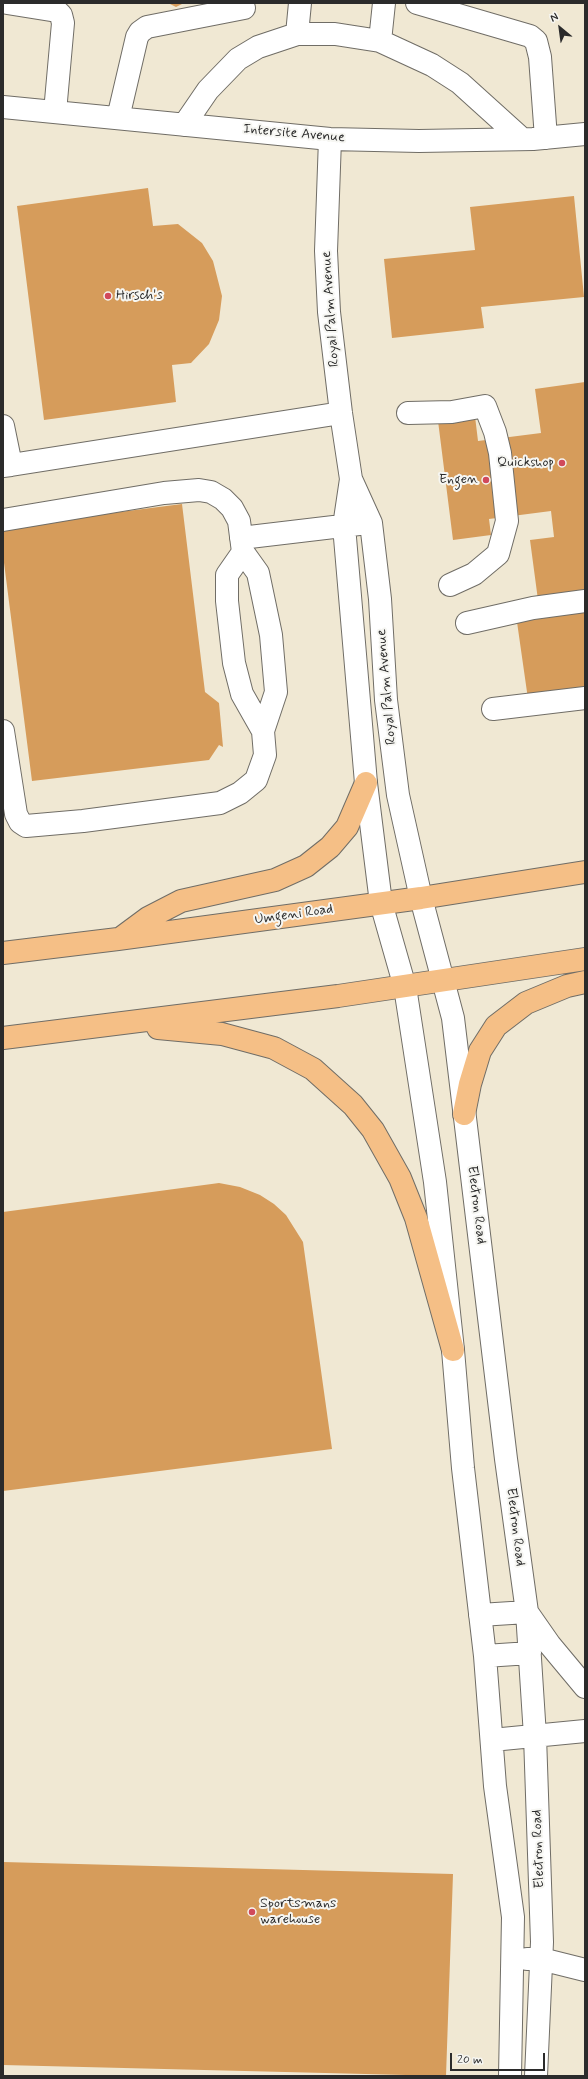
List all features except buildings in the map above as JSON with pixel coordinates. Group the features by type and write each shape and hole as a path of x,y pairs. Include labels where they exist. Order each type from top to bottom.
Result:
{"highway":[{"path":"118,940 148,918 182,901 275,880 306,866 330,847 347,826 366,783"},
{"name":"Umgeni Road","path":"3,953 118,940 421,898 585,872"},
{"path":"3,1038 405,987 585,959"},
{"path":"464,1114 470,1084 480,1051 496,1026 526,1003 568,986 585,982"},
{"path":"116,1024 222,1034 274,1048 313,1069 353,1105 373,1130 400,1178 416,1218 453,1350"}],"street":[{"path":"7,3 57,11 61,15 63,22 55,112"},
{"path":"297,34 300,3"},
{"path":"380,41 384,3"},
{"path":"417,4 530,36 536,41 540,57 546,138"},
{"path":"118,118 136,37 140,32 147,27 244,8"},
{"path":"184,125 208,90 238,59 258,47 297,34 335,34 380,41 432,65 460,82 522,139"},
{"name":"Intersite Avenue","path":"3,107 330,139 419,142 546,138 585,134"},
{"name":"Royal Palm Avenue","path":"330,139 326,251 329,312 341,414 351,479 371,523 380,599 386,700 398,795 421,898 445,980"},
{"path":"408,413 452,412 485,406 495,432 500,453 507,520 498,554 474,574 450,585"},
{"path":"3,426 7,465 341,414"},
{"name":"Royal Palm Avenue","path":"351,479 344,526 366,783 381,903 405,987"},
{"path":"3,520 164,493 199,490 211,492 223,499 232,508 238,521 242,545 258,573 271,635 276,692 263,731 265,755 256,780 240,794 220,803 83,821 26,826 20,822 16,814 3,731"},
{"path":"242,545 344,526 371,523"},
{"path":"242,545 227,575 227,601 234,663 242,694 263,731"},
{"path":"468,623 533,608 585,601"},
{"path":"493,709 585,698"},
{"name":"Electron Road","path":"445,980 454,1018 464,1114 506,1459 527,1612 535,1736 541,1959 536,2076"},
{"path":"405,987 435,1182 453,1350 463,1468 485,1656 495,1786 513,1916 510,2076"},
{"path":"480,1615 527,1612 550,1645 585,1687"},
{"path":"485,1656 530,1653"},
{"path":"492,1740 585,1731"},
{"path":"512,1959 541,1959 585,1970"}],"place":[{"name":"Hirsch's","path":"108,296"},
{"name":"Quickshop","path":"562,463"},
{"name":"Engen","path":"486,480"},
{"name":"Sportsmans warehouse","path":"252,1912"}]}
